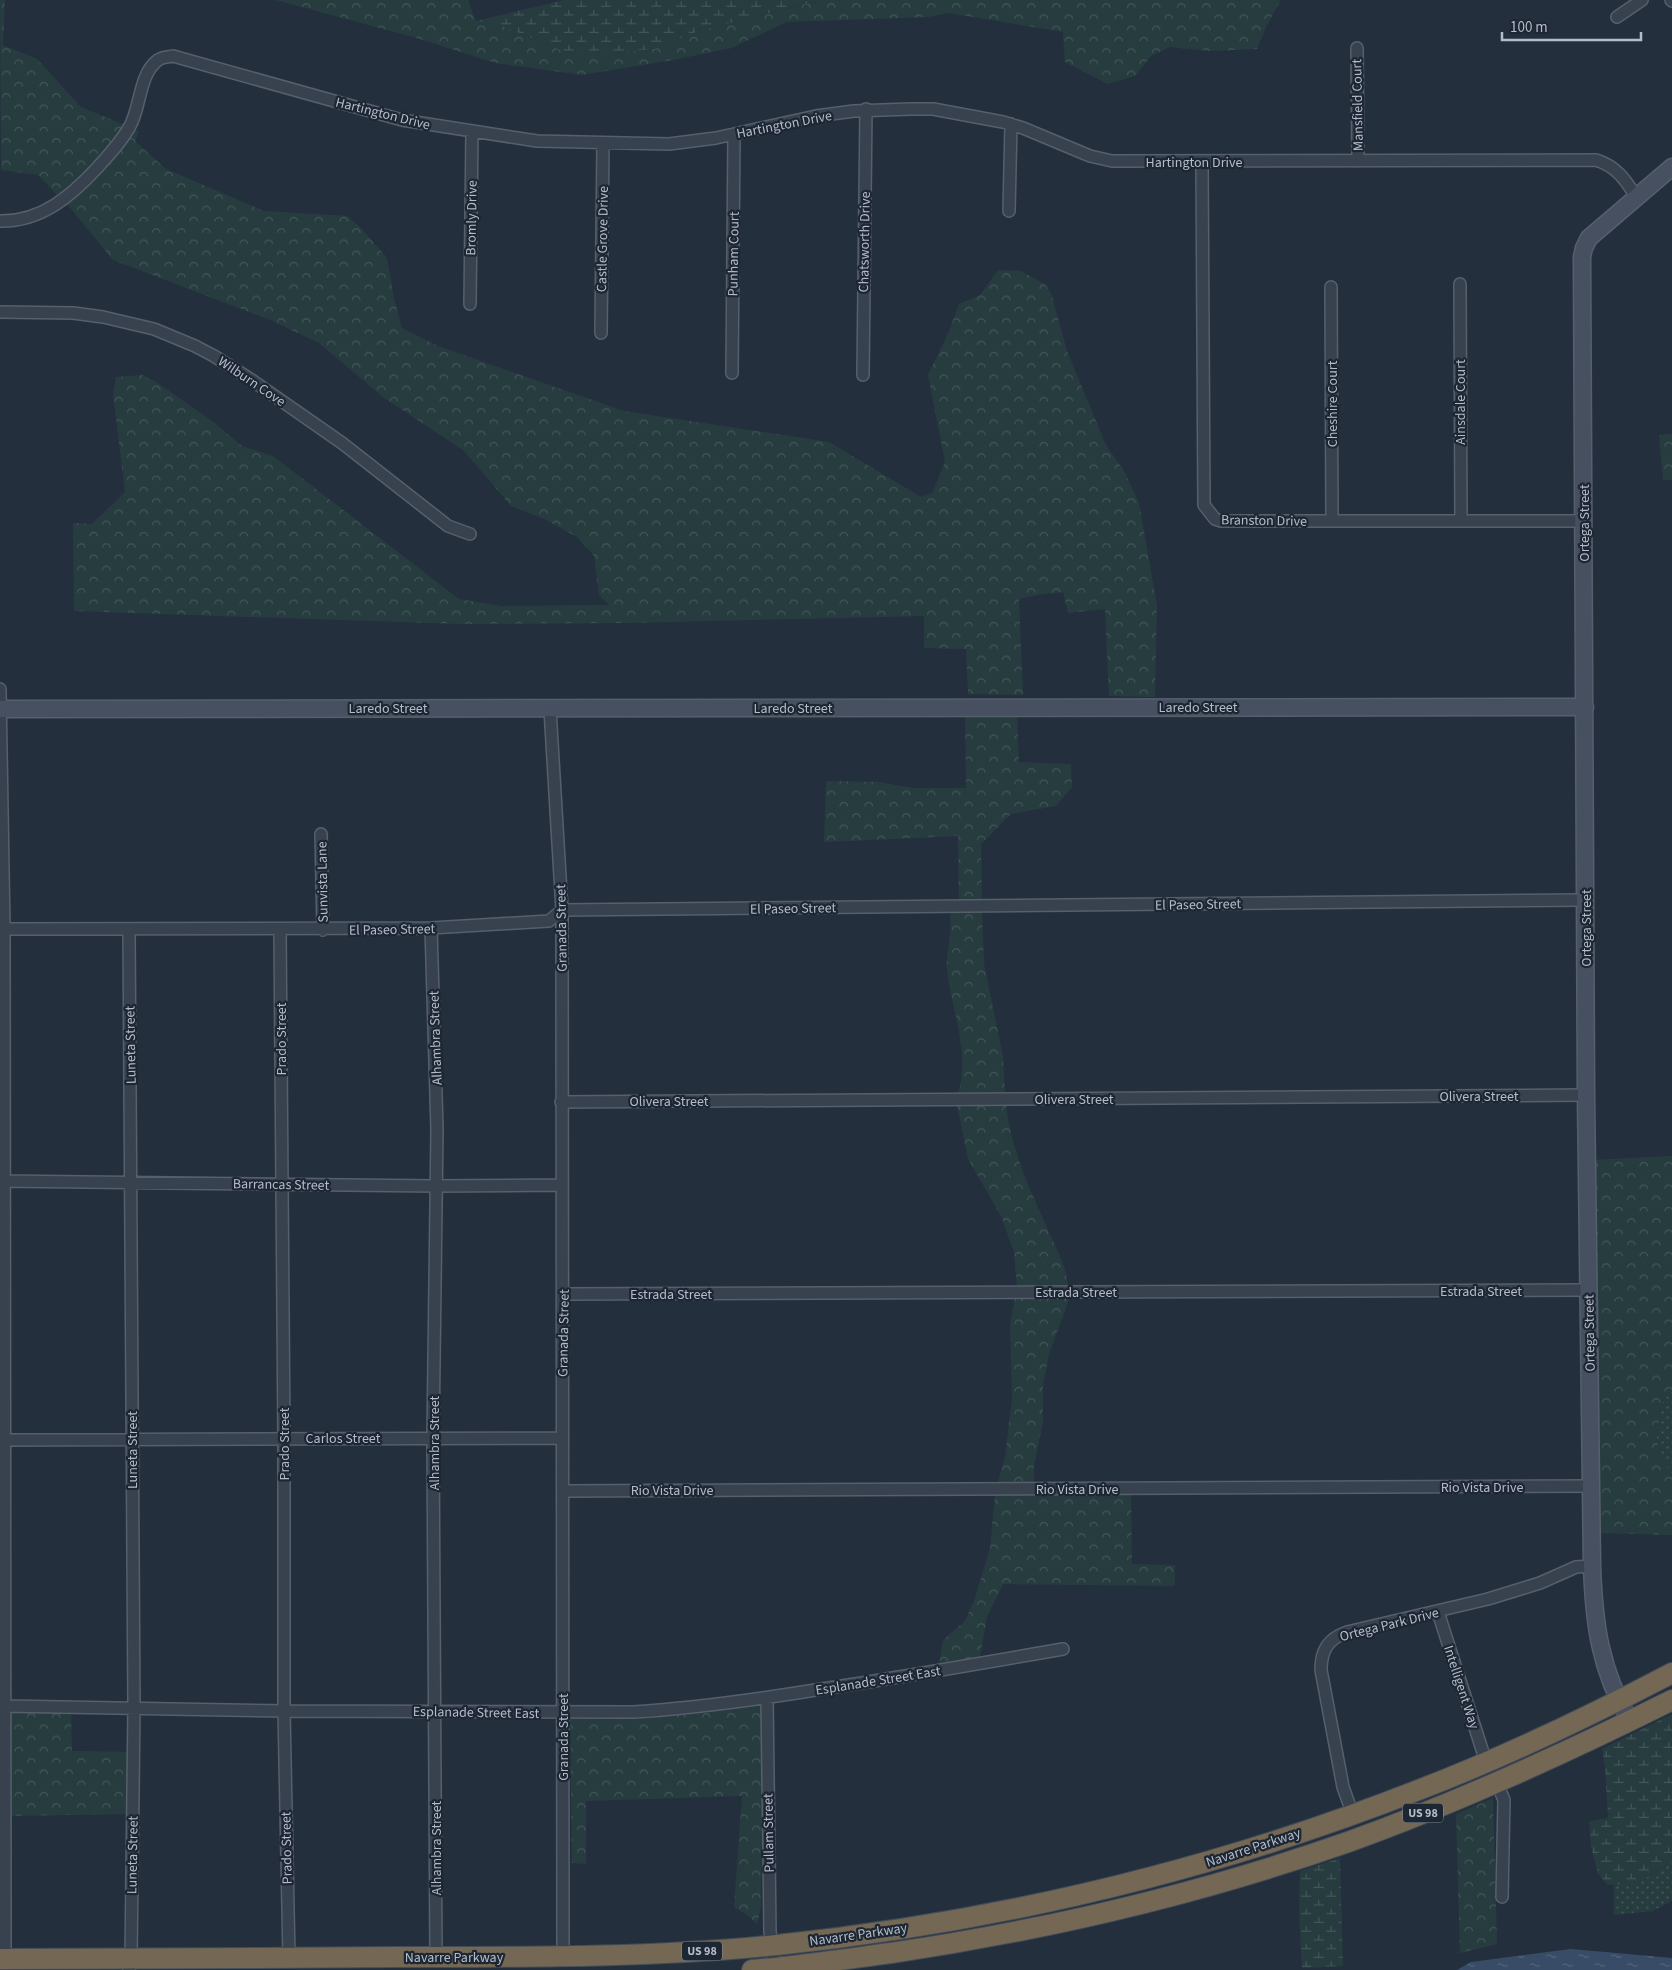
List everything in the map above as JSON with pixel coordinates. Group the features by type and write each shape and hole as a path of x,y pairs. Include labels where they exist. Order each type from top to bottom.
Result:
{"highway":[{"name":"Navarre Parkway","path":"2,1959 130,1965 289,1958 436,1957 504,1964 563,1957 700,1951 771,1945 904,1929 998,1912 1170,1873 1353,1815 1424,1789 1533,1742 1672,1673"},
{"name":"Navarre Parkway","path":"752,1970 922,1948 1003,1934 1205,1887 1349,1841 1496,1783 1548,1761 1672,1700"},
{"path":"1205,1887 1205,1875 1217,1859"},
{"path":"1163,1898 1170,1873"}],"street":[{"path":"1617,17 1642,0"},
{"name":"Mansfield Court","path":"1357,48 1358,161"},
{"name":"Hartington Drive","path":"0,220 18,220 43,212 64,200 78,188 122,140 135,117 150,69 159,59 173,56 402,120 537,141 669,144 692,142 816,116 866,109 933,109 1011,124 1090,156 1112,161 1596,160 1614,168 1627,182 1636,198"},
{"name":"Chatsworth Drive","path":"863,375 866,109"},
{"path":"1009,211 1011,124"},
{"name":"Bromly Drive","path":"470,304 472,131"},
{"name":"Punham Court","path":"732,373 734,134"},
{"name":"Castle Grove Drive","path":"601,334 603,144"},
{"name":"Branston Drive","path":"1202,162 1204,505 1209,514 1221,521 1583,520"},
{"name":"Ortega Street","path":"1630,1721 1618,1701 1598,1638 1592,1566 1586,1095 1582,257 1589,238 1672,167"},
{"name":"Ainsdale Court","path":"1460,284 1461,520"},
{"name":"Cheshire Court","path":"1331,287 1332,521"},
{"name":"Wilburn Cove","path":"0,312 73,313 103,317 141,325 195,346 237,371 342,443 448,526 470,534"},
{"path":"0,689 4,929 2,1181 4,1440 2,1959"},
{"name":"Laredo Street","path":"0,708 550,709 1585,706"},
{"name":"Granada Street","path":"550,709 562,910 564,1294 562,1438 564,1491 563,1957"},
{"name":"Sunvista Lane","path":"321,834 323,930"},
{"name":"El Paseo Street","path":"4,929 323,930 431,928 549,921 562,910 1586,900"},
{"name":"Alhambra Street","path":"431,928 437,1129 433,1438 436,1957"},
{"name":"Luneta Street","path":"129,929 134,1708 130,1965"},
{"name":"Prado Street","path":"280,929 284,1711 289,1958"},
{"name":"Olivera Street","path":"562,1102 1586,1095"},
{"name":"Barrancas Street","path":"2,1181 436,1186 562,1185"},
{"name":"Estrada Street","path":"564,1294 1589,1290"},
{"name":"Carlos Street","path":"4,1440 562,1438"},
{"name":"Rio Vista Drive","path":"564,1491 1591,1486"},
{"name":"Ortega Park Drive","path":"1353,1815 1344,1787 1321,1670 1324,1651 1329,1641 1347,1632 1438,1612 1540,1583 1576,1566 1592,1566"},
{"name":"Intelligent Way","path":"1438,1612 1486,1762"},
{"name":"Esplanade Street East","path":"2,1707 563,1713 679,1710 895,1678 1062,1649"},
{"name":"Pullam Street","path":"767,1698 771,1945 774,1968"},
{"path":"1496,1783 1504,1800 1502,1897"}],"green space":[{"path":"0,0 5,0 3,45 37,59 81,107 125,125 95,163 59,197 38,175 1,170"},
{"path":"276,0 469,0 476,21 498,24 570,54 614,54 658,48 698,31 822,0 1281,0 1267,25 1257,49 1210,51 1170,47 1151,56 1135,76 1108,84 1065,62 1063,32 948,13 928,17 787,22 731,48 582,75 495,63 420,39"},
{"path":"564,0 821,0 698,31 658,48 614,54 570,54 498,24 476,21"},
{"path":"134,129 139,131 135,141 166,169 264,211 347,216 361,228 387,258 394,298 402,328 438,346 624,411 829,442 921,497 932,493 945,462 928,375 949,331 959,304 980,295 998,270 1021,271 1046,285 1052,296 1067,351 1106,445 1124,471 1139,503 1157,605 1155,697 1109,696 1105,609 1068,613 1063,592 1019,599 1023,695 968,694 966,649 924,648 924,616 626,623 460,624 74,611 73,523 92,524 125,492 113,394 116,377 142,375 156,382 211,420 242,446 273,456 459,599 502,606 609,605 599,595 594,556 577,537 544,519 511,506 463,450 384,398 319,343 270,320 113,260 67,204 103,169"},
{"path":"1672,434 1672,480 1663,480 1659,435"},
{"path":"1017,713 1019,762 1071,764 1072,787 1056,806 1011,814 981,844 982,900 959,900 958,836 824,842 826,781 879,782 913,788 966,788 965,714"},
{"path":"950,911 982,911 984,964 1003,1056 1005,1094 958,1094 961,1079 961,1047 947,969"},
{"path":"1006,1104 1008,1120 1021,1166 1063,1263 1068,1287 1017,1287 1014,1252 1001,1216 968,1159 957,1105"},
{"path":"1672,1156 1672,1390 1663,1401 1656,1440 1672,1477 1672,1535 1599,1533 1591,1160"},
{"path":"1015,1298 1068,1298 1069,1300 1049,1354 1043,1386 1043,1422 1034,1465 1034,1483 998,1483 1005,1456 1012,1399 1010,1323"},
{"path":"1672,1390 1672,1477 1656,1440 1663,1401"},
{"path":"995,1494 1131,1494 1132,1564 1175,1565 1175,1586 1003,1584 987,1617 980,1657 939,1665 943,1640 964,1622 974,1601 990,1548"},
{"path":"762,1704 761,1907 757,1924 734,1907 742,1796 586,1801 586,1864 572,1863 570,1719 680,1715"},
{"path":"9,1711 71,1712 72,1751 129,1752 129,1814 9,1816"},
{"path":"1672,1714 1672,1856 1664,1867 1638,1883 1608,1885 1598,1874 1591,1847 1589,1821 1608,1818 1605,1766 1602,1749"},
{"path":"1493,1798 1497,1944 1460,1953 1456,1814"},
{"path":"1672,1856 1672,1900 1653,1911 1614,1915 1614,1884 1638,1883 1664,1867"},
{"path":"1340,1858 1343,1966 1302,1968 1299,1909 1300,1871"}],"water":[{"path":"1571,1949 1672,1958 1672,1970 1457,1970 1471,1962"}]}
